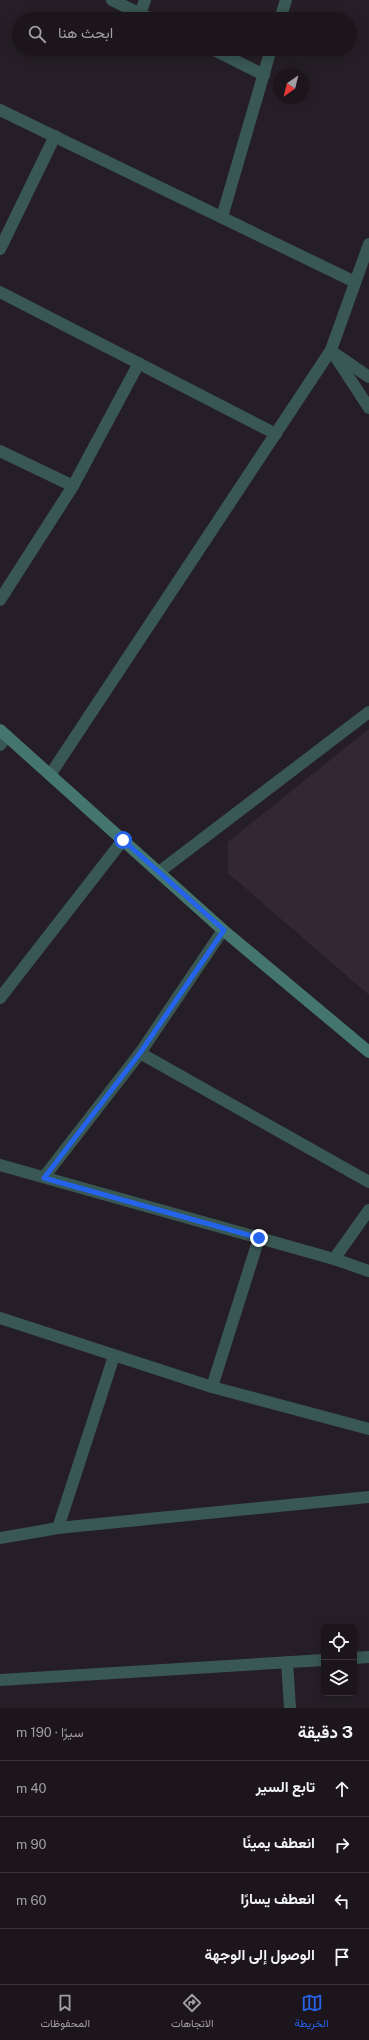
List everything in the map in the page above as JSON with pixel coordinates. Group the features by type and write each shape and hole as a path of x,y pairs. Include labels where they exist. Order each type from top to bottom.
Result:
{"street":[{"path":"112,0 137,12"},
{"path":"145,0 145,12"},
{"path":"282,12 286,0"},
{"path":"227,56 264,74"},
{"path":"222,217 269,56"},
{"path":"0,110 355,282"},
{"path":"0,249 55,136"},
{"path":"50,775 330,350 369,244"},
{"path":"0,292 276,434"},
{"path":"330,350 369,377"},
{"path":"330,350 369,408"},
{"path":"0,600 73,486 139,363"},
{"path":"0,451 73,486"},
{"path":"159,872 369,712"},
{"path":"2,737 50,775 224,930 369,1052"},
{"path":"0,998 123,840"},
{"path":"44,1178 140,1053 224,930"},
{"path":"140,1053 369,1182"},
{"path":"0,1165 334,1259 369,1272"},
{"path":"334,1259 369,1210"},
{"path":"212,1387 259,1238"},
{"path":"0,1318 212,1387 369,1429"},
{"path":"58,1528 114,1356"},
{"path":"0,1538 58,1528 369,1497"},
{"path":"357,1658 369,1657"},
{"path":"0,1680 321,1660"},
{"path":"287,1662 290,1708"}],"shaded area":[{"path":"369,729 369,995 228,873 228,842"}],"route":[{"path":"123,840 224,930 140,1053 44,1178 259,1238"}]}
